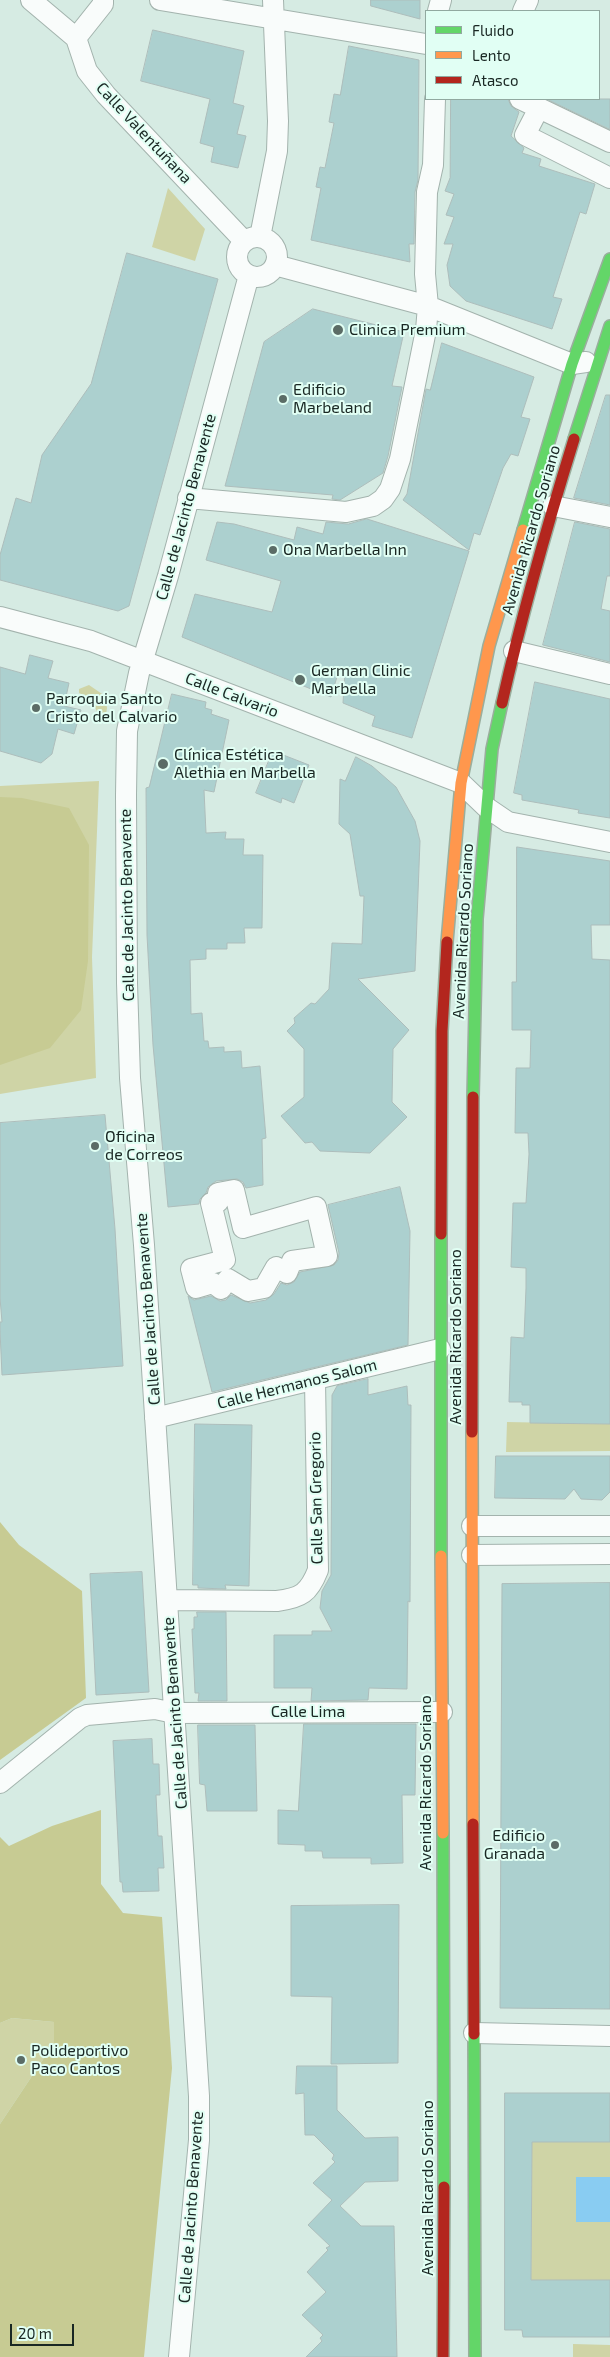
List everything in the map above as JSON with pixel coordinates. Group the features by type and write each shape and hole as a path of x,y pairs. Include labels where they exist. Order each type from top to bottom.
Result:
{"main road":[{"name":"Avenida Ricardo Soriano","path":"442,2357 444,2258 440,1349 443,1022 449,910 460,783 489,646 572,364 610,259"},
{"name":"Avenida Ricardo Soriano","path":"475,2357 474,2033 466,1539 477,919 492,749 514,651 553,506 604,359 610,326"},
{"path":"460,783 482,767 492,749"},
{"name":"Avenida Ricardo Soriano","path":"441,1208 454,1251"},
{"path":"442,1578 452,1560"},
{"path":"444,2258 455,2328"}],"street":[{"name":"Calle Valentuñana","path":"31,0 76,38 88,71 106,95 252,239"},
{"path":"76,38 103,4 104,0"},
{"path":"160,0 273,9 425,44"},
{"path":"252,239 271,243 275,248 277,254 275,264 266,274 249,275 239,266 237,252 252,239 267,208 277,141 273,9"},
{"path":"188,498 346,512 373,506 383,499 396,475 425,338 428,306 425,265 428,192 433,165 434,100"},
{"path":"522,100 610,142"},
{"path":"539,108 525,135 548,151 610,178"},
{"path":"275,264 428,306 572,364 604,359"},
{"name":"Calle de Jacinto Benavente","path":"179,2357 199,2140 199,2096 144,1245 130,1078 125,858 128,731 143,660 249,275"},
{"path":"553,506 610,517"},
{"name":"Calle Calvario","path":"0,616 91,641 460,783"},
{"path":"514,651 610,674"},
{"path":"460,783 486,807 508,822 610,842"},
{"path":"234,1190 243,1228 316,1208 327,1256 292,1261 287,1273 276,1267 264,1288 248,1291 228,1278 221,1289 213,1283 196,1288 191,1269 225,1260 211,1203 218,1202 218,1193 234,1190"},
{"name":"Calle Hermanos Salom","path":"155,1418 440,1349"},
{"name":"Calle San Gregorio","path":"167,1600 277,1601 294,1599 305,1592 313,1583 318,1570 315,1380"},
{"path":"466,1539 610,1526"},
{"path":"466,1539 610,1554"},
{"name":"Calle Lima","path":"0,1783 80,1718 87,1715 155,1709 174,1712 442,1712"},
{"path":"474,2033 610,2036"}],"green space":[{"path":"168,188 205,229 195,261 152,247"},
{"path":"89,685 105,696 107,708 105,721 89,699 79,693 79,689"},
{"path":"99,781 92,957 96,1078 0,1094 0,786"},
{"path":"0,797 22,798 69,808 89,845 88,961 81,1010 50,1048 0,1065"},
{"path":"507,1422 610,1424 610,1451 506,1452"},
{"path":"0,1522 19,1545 82,1591 86,1698 0,1760"},
{"path":"101,1810 101,1884 123,1913 162,1917 172,2068 144,2357 0,2357 0,2124 54,2043 54,2022 12,2018 0,2023 0,1837 9,1846 52,1826"},
{"name":"Polideportivo Paco Cantos","path":"12,2018 54,2022 54,2043 0,2124 0,2023"},
{"path":"532,2142 610,2142 610,2177 576,2177 576,2222 610,2222 610,2280 531,2280"},
{"path":"573,2344 610,2345 610,2357 573,2357"}],"water":[{"path":"576,2177 610,2177 610,2222 576,2222"}],"building":[{"path":"371,0 420,0 420,19 371,6"},
{"path":"153,30 244,51 233,103 244,106 237,134 246,136 238,168 211,162 214,147 200,143 210,99 141,81"},
{"path":"349,46 419,60 418,180 415,192 414,244 409,244 410,262 311,240 321,188 316,187 320,167 325,168 334,123 329,122 334,94 340,95"},
{"path":"610,99 610,129 549,100"},
{"path":"451,100 508,100 511,106 519,112 511,136 524,148 522,153 541,159 539,166 595,184 586,214 580,212 553,297 562,299 552,329 466,301 450,286 447,265 453,244 444,244 454,217 446,215 454,194 445,191 450,178"},
{"path":"127,253 218,279 129,606 118,611 0,580 0,555 16,498 31,503 42,455 91,384"},
{"name":"Edificio Marbeland","path":"313,309 404,332 392,386 402,387 383,473 340,500 332,499 333,495 225,486 264,342"},
{"path":"442,343 534,377 521,417 530,419 518,456 511,454 503,468 480,535 474,533 469,550 403,500 407,494 426,389 430,390"},
{"path":"606,395 610,395 610,505 574,498"},
{"path":"367,519 469,551 412,738 372,726 375,716 343,703 345,671 339,670 331,697 182,637 195,594 272,612 281,581 206,560 217,522 234,524 294,540 297,527 323,534 326,522 348,524"},
{"path":"575,522 610,529 610,576 607,576 601,609 610,611 610,662 543,645"},
{"name":"Parroquia Santo Cristo del Calvario","path":"30,655 53,661 48,678 69,683 64,706 81,710 74,734 58,729 52,754 41,763 0,751 0,667 25,674"},
{"path":"535,682 610,699 610,818 578,813 579,810 522,800 522,795 514,793"},
{"path":"172,694 206,702 205,708 212,710 211,714 229,720 214,792 204,790 206,833 226,832 225,839 244,839 243,855 263,855 262,928 244,928 245,943 227,943 227,949 206,949 206,959 190,960 191,1014 202,1013 204,1041 208,1041 209,1048 224,1047 224,1052 241,1051 242,1068 260,1066 266,1138 262,1139 263,1185 246,1188 243,1182 237,1179 216,1181 208,1187 199,1204 168,1207 153,1045 147,935 146,788 149,787"},
{"path":"273,751 309,765 294,803 282,798 281,803 256,793"},
{"path":"356,757 372,766 396,787 415,821 420,841 415,971 358,979 409,1030 393,1049 392,1102 407,1117 370,1153 320,1151 312,1142 305,1143 281,1116 304,1097 304,1049 287,1031 295,1023 294,1018 311,1003 315,1004 329,989 332,943 362,944 364,896 360,896 350,834 339,824 340,779 345,781"},
{"path":"517,847 610,861 610,925 591,925 592,959 610,960 610,1424 530,1423 530,1405 522,1405 522,1402 509,1402 511,1337 524,1338 526,1288 526,1268 511,1267 513,1203 526,1203 529,1154 528,1133 515,1133 516,1068 530,1068 531,1030 512,1030 512,982 516,982"},
{"path":"105,1115 115,1229 123,1366 2,1375 0,1331 0,1322 2,1322 0,1298 0,1123"},
{"path":"400,1187 410,1231 408,1345 212,1392 188,1296 194,1300 211,1296 220,1301 226,1300 231,1295 250,1303 266,1300 274,1294 281,1283 287,1285 294,1282 300,1272 334,1265 338,1260 339,1253 328,1205"},
{"path":"368,1379 368,1395 407,1386 408,1405 411,1405 410,1602 408,1601 407,1689 369,1688 368,1700 311,1701 312,1688 274,1688 274,1635 312,1635 312,1631 332,1631 320,1608 322,1591 331,1575 332,1395 337,1386"},
{"path":"195,1424 252,1425 249,1586 225,1585 226,1589 198,1588 198,1585 193,1585"},
{"path":"496,1456 610,1456 610,1492 602,1500 581,1499 574,1489 565,1499 495,1498"},
{"path":"142,1572 149,1692 96,1695 90,1574"},
{"path":"610,1583 610,2009 500,2008 502,1584"},
{"path":"197,1612 226,1612 227,1701 198,1701 199,1693 195,1693 192,1629 194,1629 194,1617 197,1617"},
{"path":"304,1724 416,1724 415,1795 402,1795 403,1863 371,1864 371,1858 323,1858 322,1851 305,1851 305,1845 278,1844 278,1810 298,1811"},
{"path":"198,1725 255,1725 257,1811 207,1811 205,1785 200,1784"},
{"path":"152,1739 153,1764 159,1764 160,1795 156,1795 158,1836 162,1836 164,1868 158,1868 159,1891 123,1892 122,1882 120,1882 113,1741"},
{"path":"399,1905 398,2063 331,2064 332,1997 291,1996 291,1906"},
{"path":"297,2066 337,2066 337,2110 365,2138 398,2137 398,2181 365,2182 340,2206 361,2226 394,2226 397,2357 306,2357 322,2341 320,2338 323,2335 302,2315 326,2292 307,2272 328,2250 326,2248 330,2246 308,2225 332,2200 313,2183 335,2162 332,2159 334,2155 314,2135 305,2135 304,2093 296,2094"},
{"path":"505,2093 610,2093 610,2142 532,2142 531,2280 610,2280 610,2337 523,2337 522,2330 505,2330"}],"traffic: fast":[{"path":"523,530 572,364 610,259"},
{"path":"574,439 610,326"},
{"path":"473,1097 477,919 492,749 502,703"},
{"path":"441,1234 441,1556"},
{"path":"443,1833 444,2187"},
{"path":"474,2034 475,2357"}],"traffic: slow":[{"path":"447,942 461,783 489,646 523,530"},
{"path":"472,1432 473,1824"},
{"path":"441,1556 443,1833"}],"traffic: jam":[{"path":"502,703 535,570 574,439"},
{"path":"441,1234 442,1031 447,942"},
{"path":"472,1432 473,1097"},
{"path":"473,1824 474,2034"},
{"path":"443,2357 444,2187"}],"place":[{"name":"Clinica Premium","path":"338,330"},
{"name":"Edificio Marbeland","path":"283,399"},
{"name":"Ona Marbella Inn","path":"273,550"},
{"name":"German Clinic Marbella","path":"300,680"},
{"name":"Parroquia Santo Cristo del Calvario","path":"36,708"},
{"name":"Clínica Estética Alethia en Marbella","path":"163,764"},
{"name":"Oficina de Correos","path":"95,1146"},
{"name":"Edificio Granada","path":"555,1845"},
{"name":"Polideportivo Paco Cantos","path":"21,2060"}]}
